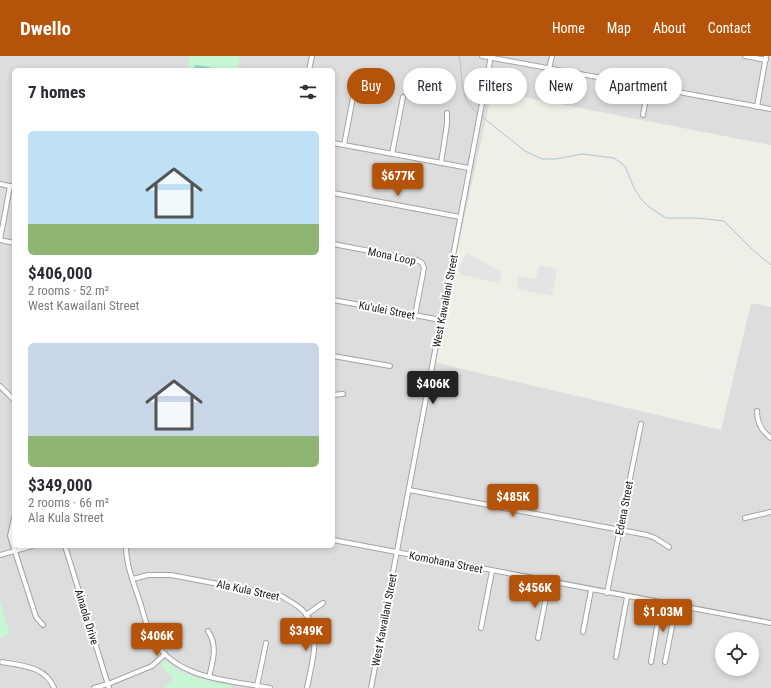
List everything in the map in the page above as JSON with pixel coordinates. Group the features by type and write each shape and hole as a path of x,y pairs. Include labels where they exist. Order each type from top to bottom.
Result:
{"street":[{"path":"309,68 312,56"},
{"path":"482,56 545,68"},
{"path":"550,68 552,56"},
{"path":"745,56 766,58 757,107"},
{"name":"West Kawailani Street","path":"371,688 490,57"},
{"path":"682,93 771,109"},
{"path":"392,154 403,97"},
{"path":"344,145 352,104"},
{"path":"643,115 645,104"},
{"path":"441,163 447,124 447,113"},
{"path":"335,143 469,168"},
{"path":"0,184 12,186 0,240 12,243"},
{"path":"335,193 460,217"},
{"name":"Mona Loop","path":"335,244 417,260 422,263 424,268 415,315"},
{"name":"Ku'ulei Street","path":"335,300 441,320"},
{"path":"335,356 390,366"},
{"path":"0,386 12,398"},
{"path":"335,395 342,394"},
{"path":"757,411 759,425 771,438"},
{"name":"Edena Street","path":"607,593 641,424"},
{"path":"409,490 648,535 669,547"},
{"path":"745,518 771,512"},
{"path":"12,527 10,536 12,543"},
{"name":"Komohana Street","path":"335,540 627,597 771,623"},
{"path":"0,555 23,548"},
{"name":"Ainaola Drive","path":"66,548 109,686"},
{"path":"126,548 132,579 148,627 155,642 165,654 175,663 187,670 209,676 270,688"},
{"path":"14,550 36,618 43,625"},
{"path":"481,628 492,571"},
{"name":"Ala Kula Street","path":"132,579 148,575 171,575 281,596 296,605 306,614"},
{"path":"538,638 548,582"},
{"path":"583,632 591,590"},
{"path":"616,657 627,597"},
{"path":"307,688 314,648 314,635 306,614 323,603"},
{"path":"651,662 662,603"},
{"path":"665,662 676,606"},
{"path":"208,631 213,639 214,648 209,676"},
{"path":"257,686 266,643"},
{"path":"94,688 109,686 152,666 165,654"},
{"path":"2,662 39,670 49,679 54,688"}],"shaded area":[{"path":"0,56 771,56 771,145 559,104 587,104 587,68 535,68 535,99 527,98 527,68 464,68 464,104 489,104 433,362 721,430 751,303 771,307 771,688 0,688"},
{"path":"195,65 210,67 210,68 194,68"},
{"path":"466,253 502,272 499,283 462,275 458,270"},
{"path":"539,265 557,269 552,296 517,289 519,276 536,279"}],"green space":[{"path":"190,56 240,56 237,68 187,68"},
{"path":"0,601 10,634 0,638"},
{"path":"165,661 188,675 231,685 231,688 163,688 174,679 160,664"}],"waterway":[{"path":"459,56 464,94 471,107 478,114"},
{"path":"481,116 525,151 542,159 556,159 582,154 614,158 625,166 634,188 641,199 649,207 666,218 697,218 724,221 753,250 771,265"}]}
